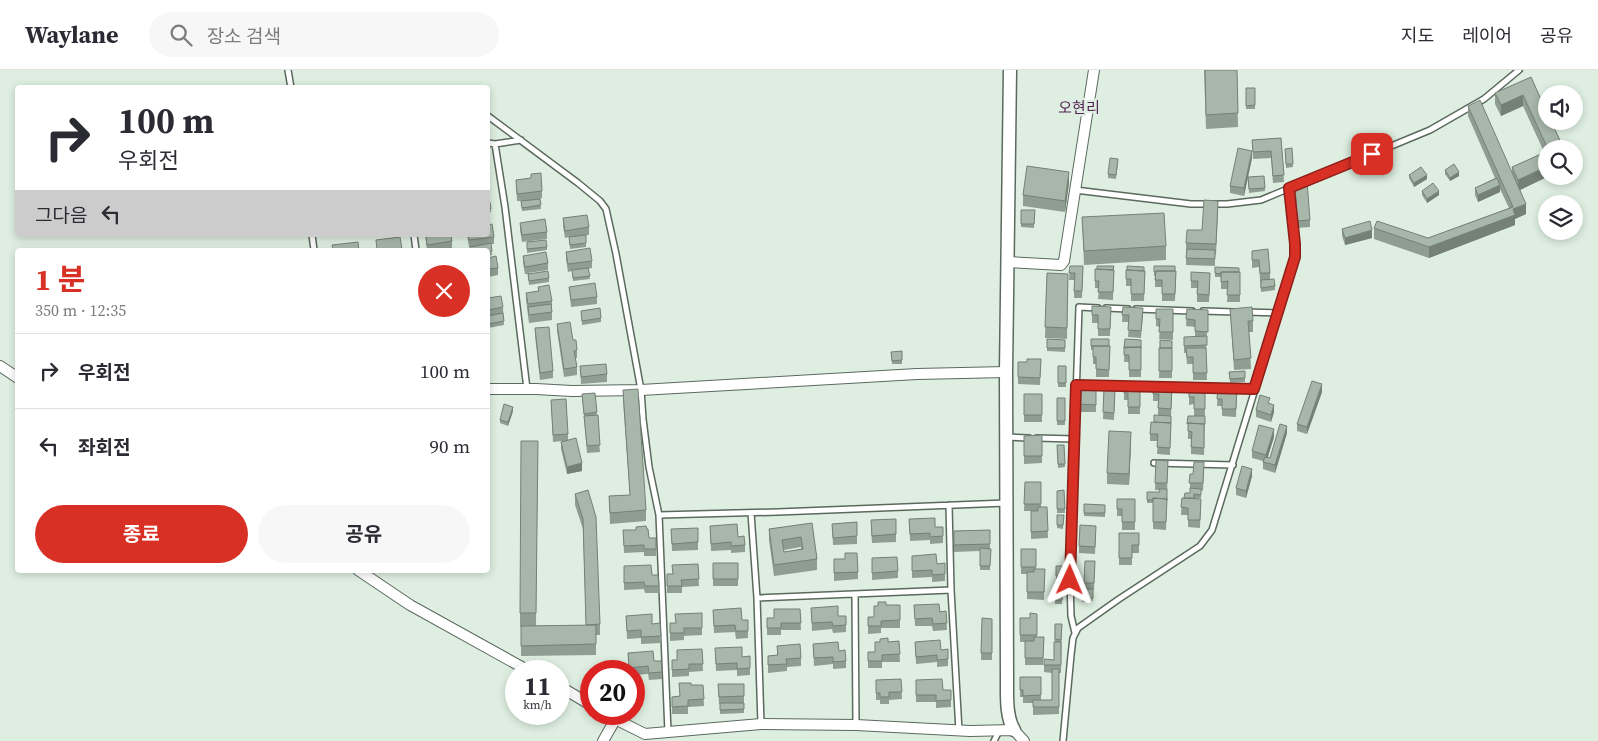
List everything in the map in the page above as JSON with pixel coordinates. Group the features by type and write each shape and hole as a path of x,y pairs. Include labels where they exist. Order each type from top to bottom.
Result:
{"street":[{"path":"1010,70 1006,372 1007,702 1011,725 1024,741"},
{"path":"1008,262 1061,265 1063,263 1094,70"},
{"path":"0,366 15,376"},
{"path":"490,389 641,390 917,374 1006,372"},
{"path":"362,573 400,599 509,660"},
{"path":"626,725 645,734 664,735 761,724 959,731 1014,730"},
{"path":"603,741 613,725"}],"lane":[{"path":"288,70 290,85"},
{"path":"1076,190 1191,204 1212,205 1260,200 1430,130 1484,99 1520,70"},
{"path":"490,118 592,194 606,209 615,247 641,390 649,467 659,515 663,580 664,735"},
{"path":"490,143 494,144 520,140"},
{"path":"494,144 505,206 527,389"},
{"path":"1075,633 1086,621 1186,555 1205,540 1215,524 1295,257 1289,188"},
{"path":"1063,741 1071,655 1075,633 1071,621 1070,598 1079,307 1278,313"},
{"path":"1076,385 1254,389"},
{"path":"1007,437 1074,439"},
{"path":"1154,463 1233,465"},
{"path":"659,515 1007,503"},
{"path":"949,505 951,590 959,731"},
{"path":"751,513 757,598 761,724"},
{"path":"757,598 951,590"},
{"path":"854,595 856,726"},
{"path":"994,741 1000,731"},
{"path":"645,734 655,741"}],"building":[{"path":"1205,70 1237,70 1238,113 1206,115"},
{"path":"1531,77 1538,93 1538,127 1523,95 1501,105 1495,93"},
{"path":"1246,88 1255,88 1255,105 1246,106"},
{"path":"1480,100 1526,204 1513,209 1515,215 1429,247 1374,228 1377,221 1428,238 1513,207 1468,106"},
{"path":"1539,130 1555,130 1560,140 1544,140"},
{"path":"1281,138 1284,175 1273,176 1271,151 1253,152 1252,140"},
{"path":"1238,148 1252,151 1244,188 1230,186"},
{"path":"1292,148 1293,164 1286,164 1285,149"},
{"path":"1538,156 1538,171 1518,180 1512,167"},
{"path":"1110,158 1118,159 1116,175 1108,174"},
{"path":"1454,164 1459,172 1450,178 1445,170"},
{"path":"1027,166 1069,172 1065,201 1023,195"},
{"path":"1421,167 1427,175 1414,183 1409,175"},
{"path":"541,173 542,191 517,194 516,180 531,178 531,174"},
{"path":"1264,176 1265,188 1249,189 1248,177"},
{"path":"1497,178 1500,185 1478,195 1475,188"},
{"path":"1307,181 1310,220 1297,221 1295,182"},
{"path":"1433,183 1439,191 1427,199 1422,191"},
{"path":"540,199 541,205 522,208 521,201"},
{"path":"1204,200 1218,201 1216,244 1186,243 1187,230 1202,230"},
{"path":"1021,210 1035,210 1034,224 1021,224"},
{"path":"1164,213 1166,246 1084,251 1082,217"},
{"path":"587,215 589,227 565,231 563,218"},
{"path":"545,219 547,232 522,235 520,223"},
{"path":"1370,221 1372,230 1345,238 1342,229"},
{"path":"490,224 492,224 494,237 469,240 468,237 490,237"},
{"path":"586,235 586,243 570,245 569,237"},
{"path":"400,237 402,248 377,248 376,240"},
{"path":"426,237 451,237 452,241 427,245"},
{"path":"546,240 547,247 527,249 527,242"},
{"path":"358,242 359,248 333,248 332,245"},
{"path":"491,243 492,251 490,252 490,248 470,247"},
{"path":"590,248 592,261 568,264 566,252"},
{"path":"1187,249 1215,250 1215,259 1186,258"},
{"path":"1268,249 1270,273 1260,273 1259,260 1252,260 1252,251"},
{"path":"546,252 548,263 525,267 523,256"},
{"path":"496,256 498,268 490,269 490,258"},
{"path":"1070,266 1083,266 1082,291 1074,291 1075,273 1069,273"},
{"path":"1097,266 1114,266 1113,270 1097,269"},
{"path":"1127,266 1144,267 1144,271 1127,270"},
{"path":"1154,266 1175,266 1175,271 1154,272"},
{"path":"1215,267 1239,268 1239,272 1215,273"},
{"path":"588,268 590,276 573,278 572,270"},
{"path":"1095,269 1114,270 1113,292 1098,292 1099,281 1095,281"},
{"path":"1126,270 1145,271 1144,294 1131,294 1131,279 1126,279"},
{"path":"548,271 549,278 529,281 528,274"},
{"path":"1156,271 1176,271 1175,294 1162,294 1162,280 1155,280"},
{"path":"1191,272 1210,273 1209,295 1197,294 1198,281 1191,281"},
{"path":"1221,272 1240,272 1240,295 1227,295 1228,281 1221,282"},
{"path":"1047,273 1068,274 1067,328 1045,327"},
{"path":"1274,279 1275,286 1261,288 1261,280"},
{"path":"595,283 597,297 571,300 569,287"},
{"path":"549,285 552,301 528,304 526,293 539,291 538,287"},
{"path":"501,296 503,307 490,310 490,298"},
{"path":"551,304 552,312 529,315 528,307"},
{"path":"1092,306 1111,307 1110,329 1098,329 1098,315 1092,315"},
{"path":"1123,307 1143,308 1141,331 1128,330 1129,315 1122,315"},
{"path":"1252,307 1253,321 1248,321 1251,358 1234,360 1230,309"},
{"path":"600,308 601,318 582,321 581,311"},
{"path":"1156,309 1173,309 1173,332 1159,332 1160,319 1156,319"},
{"path":"1187,309 1208,310 1208,332 1195,331 1195,320 1186,319"},
{"path":"503,313 504,321 490,324 490,316"},
{"path":"570,322 573,340 576,340 577,350 574,351 577,367 564,369 557,324"},
{"path":"549,327 553,371 540,373 535,328"},
{"path":"1207,336 1207,345 1184,346 1184,337"},
{"path":"1047,339 1065,340 1065,348 1047,348"},
{"path":"1091,339 1109,339 1109,346 1091,346"},
{"path":"1125,339 1141,340 1141,347 1124,348"},
{"path":"1160,340 1172,341 1172,348 1160,348"},
{"path":"1093,346 1110,346 1109,370 1096,369 1096,357 1093,357"},
{"path":"1124,347 1141,347 1141,370 1129,370 1129,355 1124,355"},
{"path":"1159,348 1172,348 1172,371 1159,371"},
{"path":"1186,348 1206,348 1207,373 1193,373 1193,357 1187,357"},
{"path":"902,351 902,360 892,361 891,352"},
{"path":"1027,359 1041,359 1040,378 1018,377 1018,362 1027,362"},
{"path":"606,364 607,374 581,377 580,366"},
{"path":"1058,366 1066,366 1066,383 1058,383"},
{"path":"1245,371 1245,378 1230,379 1229,372"},
{"path":"1312,381 1322,384 1307,427 1297,424"},
{"path":"1124,383 1140,384 1140,407 1128,407 1128,393 1124,393"},
{"path":"1080,384 1096,384 1096,405 1079,404"},
{"path":"1153,385 1172,385 1171,409 1158,408 1159,394 1153,394"},
{"path":"1189,386 1205,386 1205,409 1194,409 1194,397 1189,397"},
{"path":"1218,386 1237,387 1236,409 1222,409 1222,399 1217,399"},
{"path":"638,389 646,510 610,513 609,496 630,495 623,390"},
{"path":"1104,389 1115,389 1114,413 1103,412"},
{"path":"595,393 597,412 584,414 582,394"},
{"path":"1024,394 1042,394 1042,415 1024,415"},
{"path":"1260,395 1270,398 1268,403 1274,405 1271,415 1256,410"},
{"path":"1057,398 1065,398 1065,421 1057,421"},
{"path":"566,399 568,434 553,435 551,400"},
{"path":"504,404 513,407 508,422 500,420"},
{"path":"598,415 600,445 587,446 584,416"},
{"path":"1154,415 1171,416 1171,423 1154,422"},
{"path":"1188,416 1205,416 1205,424 1187,424"},
{"path":"1151,422 1171,423 1170,448 1157,447 1158,434 1150,434"},
{"path":"1188,423 1204,424 1204,448 1191,447 1192,432 1188,431"},
{"path":"1280,424 1287,426 1275,465 1263,462 1265,457 1270,458"},
{"path":"1259,425 1274,429 1266,455 1252,451"},
{"path":"1109,431 1131,432 1129,474 1107,473"},
{"path":"1042,435 1042,456 1024,456 1024,436"},
{"path":"576,438 582,463 567,467 561,442"},
{"path":"521,441 538,441 536,613 520,613"},
{"path":"1057,445 1064,445 1065,464 1058,464"},
{"path":"1156,460 1168,461 1167,483 1155,483"},
{"path":"1194,462 1204,462 1203,483 1189,483 1190,474 1193,474"},
{"path":"1242,466 1252,469 1246,491 1236,488"},
{"path":"1025,482 1041,482 1041,504 1024,504"},
{"path":"1190,488 1201,489 1201,495 1194,494 1194,498 1184,498 1185,493 1190,493"},
{"path":"1159,489 1167,489 1167,499 1153,498 1153,500 1147,500 1147,492 1160,492"},
{"path":"588,490 596,517 600,624 586,625 583,519 575,494"},
{"path":"1064,490 1065,509 1057,509 1057,491"},
{"path":"1153,498 1167,499 1166,522 1153,522"},
{"path":"1182,498 1201,499 1200,520 1188,520 1188,508 1181,507"},
{"path":"1117,499 1135,499 1135,522 1122,522 1122,509 1117,509"},
{"path":"1084,504 1105,505 1105,513 1084,513"},
{"path":"1038,507 1047,507 1048,531 1031,532 1031,511 1038,511"},
{"path":"1057,515 1064,515 1063,525 1057,525"},
{"path":"935,518 935,527 943,527 943,536 930,537 930,533 910,534 909,519"},
{"path":"896,519 896,534 872,536 871,520"},
{"path":"857,522 857,536 833,538 832,524"},
{"path":"812,523 817,559 774,565 769,529","holes":["801,537 803,549 784,552 782,540"]},
{"path":"737,524 738,537 744,536 745,545 731,546 731,542 711,544 710,526"},
{"path":"1080,525 1096,526 1095,547 1079,546"},
{"path":"646,526 649,538 656,538 656,549 644,549 644,545 624,546 623,530 636,530 636,527"},
{"path":"698,528 698,542 672,544 671,529"},
{"path":"990,530 990,544 954,545 954,531"},
{"path":"1119,533 1139,533 1139,545 1132,545 1132,558 1119,558"},
{"path":"980,548 991,549 990,566 980,566"},
{"path":"1021,549 1036,549 1036,567 1021,567"},
{"path":"845,553 857,553 858,572 834,573 834,559 845,559"},
{"path":"936,554 937,564 945,563 945,574 932,575 932,570 912,571 912,556"},
{"path":"897,557 898,571 872,573 872,558"},
{"path":"1085,561 1095,561 1094,583 1084,583"},
{"path":"713,563 738,563 738,579 713,579"},
{"path":"698,564 699,579 681,580 682,586 667,586 667,574 673,574 672,565"},
{"path":"651,565 652,575 658,575 659,586 645,586 644,582 624,583 624,566"},
{"path":"1056,566 1063,566 1063,576 1056,576"},
{"path":"1034,569 1045,569 1044,592 1027,592 1027,572 1034,572"},
{"path":"1055,582 1063,582 1062,600 1055,600"},
{"path":"1082,589 1093,589 1093,598 1082,598"},
{"path":"878,602 886,602 886,605 900,605 900,620 881,621 881,626 868,626 868,617 874,617 874,606 878,606"},
{"path":"939,604 940,612 946,611 947,623 933,624 932,618 915,619 914,605"},
{"path":"838,606 838,616 846,616 846,625 833,626 832,622 812,623 811,608"},
{"path":"741,608 742,620 748,620 748,631 736,631 735,625 714,626 713,610"},
{"path":"774,609 800,609 801,623 781,623 781,628 767,628 767,618 774,618"},
{"path":"702,613 702,628 684,628 684,633 670,633 670,623 676,623 675,614"},
{"path":"1030,613 1037,614 1037,635 1020,635 1020,618 1030,618"},
{"path":"652,614 652,624 660,623 661,636 641,637 641,630 627,631 626,616"},
{"path":"982,618 992,619 992,653 981,653"},
{"path":"1055,624 1062,624 1061,640 1055,639"},
{"path":"596,625 596,644 521,646 521,626"},
{"path":"1034,637 1044,637 1043,658 1025,658 1025,641 1034,641"},
{"path":"888,638 888,642 899,641 900,654 882,655 882,661 868,661 868,652 875,652 875,642"},
{"path":"940,640 941,650 948,649 948,659 937,660 937,655 916,657 915,642"},
{"path":"838,642 839,651 845,650 846,661 833,662 833,657 814,658 813,644"},
{"path":"1054,642 1061,642 1061,665 1044,665 1044,659 1054,660"},
{"path":"800,644 801,658 786,659 787,664 768,665 768,656 778,655 777,646"},
{"path":"742,647 742,657 750,656 750,668 737,669 737,663 716,664 715,648"},
{"path":"702,649 703,664 689,664 689,669 672,670 672,660 677,660 677,650"},
{"path":"653,651 654,661 661,661 662,672 649,673 648,666 645,666 645,660 628,660 628,653"},
{"path":"1052,669 1059,669 1059,707 1033,707 1033,700 1052,700"},
{"path":"1020,677 1041,677 1041,695 1023,696 1023,690 1020,690"},
{"path":"901,679 902,692 889,692 889,697 880,697 880,693 876,693 876,680"},
{"path":"942,679 943,690 951,690 951,700 936,701 936,695 916,695 916,680"},
{"path":"679,683 703,685 704,699 688,700 688,706 672,707 672,697 680,696"},
{"path":"718,684 744,684 744,696 719,697"},
{"path":"720,703 744,703 744,709 720,710"}],"district":[{"name":"오현리","path":"1079,107"}],"route":[{"path":"1070,580 1076,385 1254,389 1295,257 1289,188 1372,154"}]}
